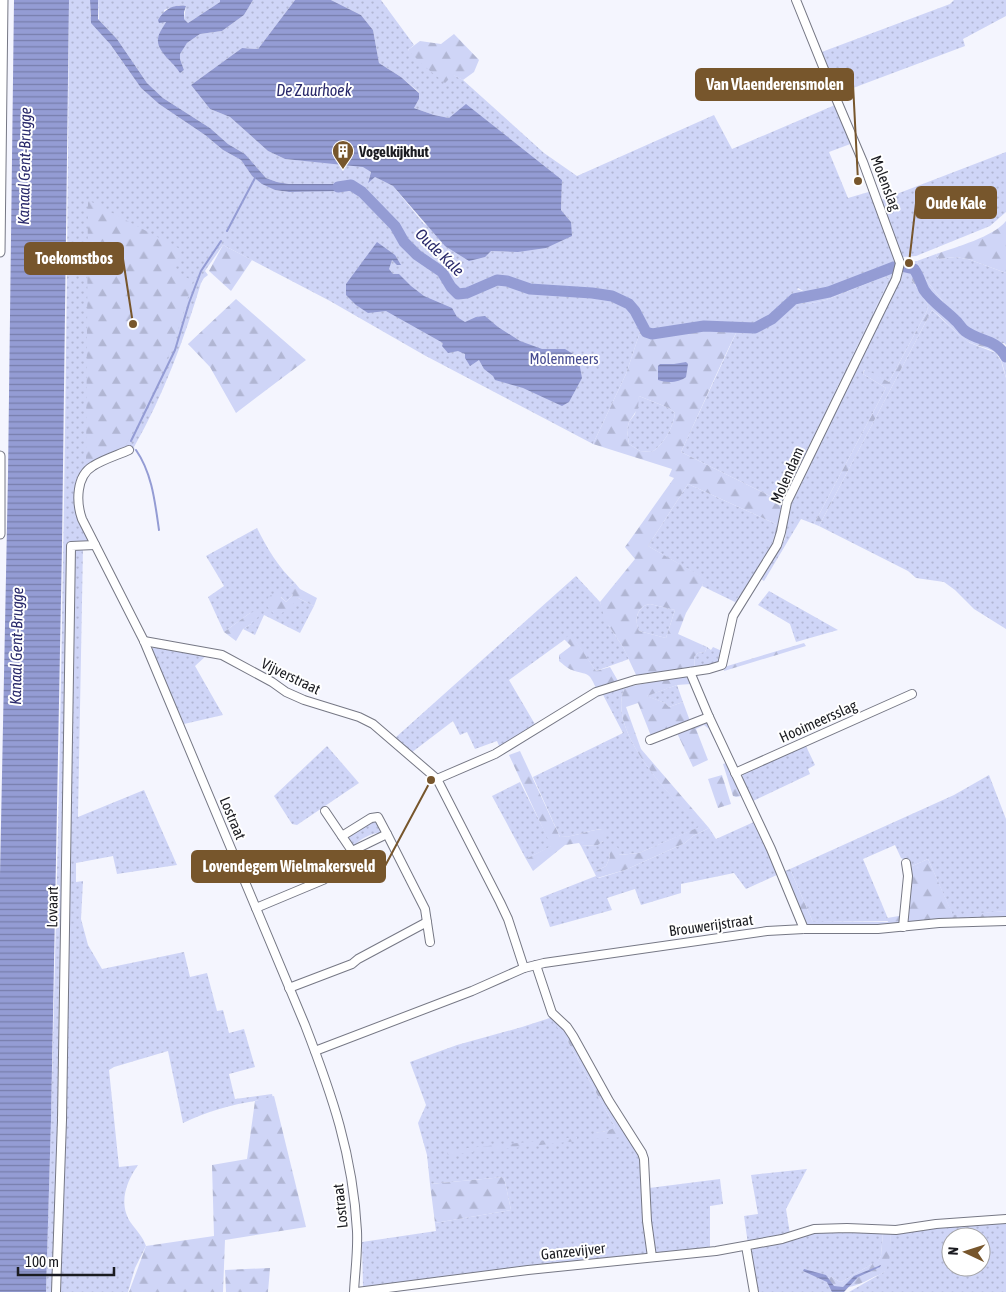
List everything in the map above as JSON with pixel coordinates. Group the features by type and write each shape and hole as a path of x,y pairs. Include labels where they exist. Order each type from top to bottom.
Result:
{"street":[{"path":"0,252 3,0"},
{"name":"Molenslag","path":"796,0 864,162 899,267"},
{"name":"Molendam","path":"690,672 722,665 733,616 777,546 782,532 787,502 899,267"},
{"name":"Lostraat","path":"129,450 93,466 83,477 79,492 79,512 144,641 315,1051 337,1113 349,1162 357,1232 355,1292"},
{"path":"0,456 0,534"},
{"name":"Lovaart","path":"56,1292 62,1110 71,546 94,545"},
{"name":"Vijverstraat","path":"144,641 222,655 272,682 286,692 304,700 360,717 373,724 437,778"},
{"path":"524,968 508,919 437,778 495,754 596,692 635,680 690,672 692,681 771,849 804,929"},
{"name":"Hooimeersslag","path":"735,773 912,694"},
{"path":"650,740 709,717"},
{"path":"325,811 352,851"},
{"path":"342,836 371,818 378,817 425,909 430,942"},
{"path":"256,908 325,879 352,851 387,834"},
{"path":"903,927 908,876 906,863"},
{"name":"Brouwerijstraat","path":"315,1051 472,991 524,968 567,959 766,931 903,927 939,923 1006,920"},
{"path":"289,988 352,964 428,922"},
{"path":"536,965 552,1013 567,1027 573,1036 609,1102 642,1153 646,1166 646,1222 652,1257"},
{"name":"Ganzevijver","path":"355,1292 528,1270 716,1251 792,1236 814,1229 896,1230 936,1224 1006,1219"},
{"path":"746,1246 754,1292"}],"green space":[{"path":"69,0 90,0 90,16 141,88 159,104 205,135 223,150 241,160 252,176 275,190 288,192 323,191 338,184 289,184 266,178 245,154 228,144 210,128 163,98 147,83 117,39 99,20 98,0 220,0 220,2 188,23 184,19 186,6 179,5 164,10 166,22 158,38 169,58 181,72 184,70 180,53 187,43 200,34 222,31 244,15 253,0 295,0 258,49 242,48 191,85 210,109 230,117 268,151 285,159 363,166 371,172 368,182 375,177 393,186 424,224 491,251 518,252 571,222 561,210 562,180 449,118 414,108 419,99 419,92 401,77 379,63 373,30 361,15 331,0 381,0 414,45 408,50 463,80 544,153 577,176 714,115 732,149 835,105 853,143 829,152 848,198 872,191 896,262 829,289 806,294 798,288 782,308 767,321 757,325 715,323 653,331 635,306 626,299 614,294 586,289 531,287 530,293 584,295 613,300 624,304 631,310 635,318 640,332 626,374 593,444 424,355 330,301 223,245 205,271 208,275 201,283 172,367 145,428 134,447 135,450 131,452 129,446 83,477 79,503 95,545 83,547 78,817 144,790 177,865 117,874 113,856 76,863 76,882 83,881 81,919 88,945 102,969 184,952 190,977 207,973 217,1011 223,1010 229,1033 244,1029 255,1067 229,1074 235,1099 272,1094 273,1098 205,1113 183,1123 168,1051 109,1070 119,1167 138,1165 127,1186 124,1201 125,1208 127,1216 146,1246 135,1268 128,1292 46,1292 62,646"},
{"path":"954,0 1006,0 1006,16 963,39 965,46 837,94 819,53 950,4"},
{"path":"454,34 479,60 474,72 463,80 453,75 445,83 408,50 420,41 441,44"},
{"path":"1006,152 1006,212 990,226 916,256 902,257 881,200"},
{"path":"88,200 182,250 174,271 193,281 175,340 154,390 126,445 86,465"},
{"path":"1006,221 1006,273 968,259 955,257 939,259 936,254 983,237"},
{"path":"223,245 252,260 231,291 209,271"},
{"path":"936,254 939,259 955,257 968,259 1006,273 1006,345 975,335 963,327 958,319 944,307 945,304 923,276 917,261"},
{"path":"914,261 917,261 923,276 945,304 944,307 926,289 911,267"},
{"path":"887,272 896,272 787,498 776,544 738,604 735,602 767,555 775,535 776,524 688,484 648,546 706,579 686,613 678,634 707,647 705,652 698,653 694,657 695,669 637,677 623,647 605,620 600,602 635,559 625,547 674,478 669,476 672,469 593,444 626,374 640,332 715,323 760,324 777,313 796,289 805,292 808,299 838,292","holes":["883,277 890,278 782,502 681,452 737,331 765,328 775,322 794,303 808,304 826,300","639,396 669,408 675,413 667,435 652,452 640,451 629,444 627,430 629,422 638,408","650,604 675,610 666,638 639,631 637,622 639,610"]},
{"path":"903,272 911,273 914,276 911,279 928,305 927,311 889,382 864,370 863,374 886,388 814,524 801,519 764,581 761,579 785,539 791,505"},
{"path":"911,276 914,276 930,302 954,322 960,330 973,339 994,346 998,350 1004,357 1006,364 1006,378 1001,361 996,353 967,341 932,310 819,526 814,524 886,388 863,374 865,369 889,382 927,311 928,305 911,279"},
{"path":"883,277 890,278 782,502 681,452 737,331 757,330 770,326 794,303 808,304 826,300"},
{"path":"236,299 306,360 236,413 210,367 188,344"},
{"path":"932,310 970,343 996,353 1001,361 1006,378 1006,629 974,609 944,582 916,578 908,571 819,526"},
{"path":"639,396 669,408 675,413 667,435 652,452 640,451 629,444 627,430 629,422 635,414"},
{"path":"688,484 776,524 775,535 767,555 735,602 702,586 705,579 648,546"},
{"path":"257,528 273,557 295,583 290,586 293,595 286,602 281,597 273,613 298,598 314,606 300,633 264,615 255,635 243,629 251,624 250,613 224,632 208,597 224,586 206,556"},
{"path":"576,576 600,602 609,626 629,659 596,671 571,635 509,680 536,726 500,748 497,741 475,749 467,732 460,735 453,721 411,753 395,738"},
{"path":"295,583 300,589 317,598 314,606 298,598 289,609 278,615 273,613 267,606 268,598 271,595 278,595 286,602 293,595 290,591 290,586"},
{"path":"769,591 838,630 796,642 790,624 758,605"},
{"path":"650,604 675,610 666,638 639,631 637,618 639,611"},
{"path":"256,611 261,614 243,629 236,641 224,632 250,613"},
{"path":"571,634 596,671 610,667 618,681 596,688 589,676 567,668 559,661 559,655 571,646 564,639"},
{"path":"804,643 806,646 724,671 724,667"},
{"path":"155,646 207,655 195,666 223,715 184,724 153,653 152,649"},
{"path":"707,647 711,650 713,647 724,652 720,663 695,669 694,657 698,653 705,652"},
{"path":"688,675 691,684 677,685 647,696 665,703 669,707 683,702 690,721 651,736 638,703 626,707 641,749 709,828 693,836 685,843 625,870 597,878 594,872 606,866 610,857 609,852 614,844 619,849 619,855 639,853 699,827 659,782 645,763 633,744 625,725 621,707 624,689"},
{"path":"677,685 683,702 669,707 665,703 646,696"},
{"path":"632,686 624,689 621,707 625,725 633,744 659,782 700,827 639,853 618,855 609,852 610,857 606,866 594,872 581,846 598,845 603,841 602,829 560,837 533,777 623,733 602,693"},
{"path":"709,722 756,821 754,822 741,796 733,796 723,764 726,763 709,729 704,725 696,729 708,760 693,767 677,733"},
{"path":"805,744 815,765 808,769 810,774 751,802 745,791 742,779 744,772"},
{"path":"327,746 359,783 297,825 292,824 274,796"},
{"path":"520,751 560,837 602,829 606,831 603,841 598,845 581,846 579,843 565,845 533,871 526,859 551,846 509,755"},
{"path":"722,775 731,804 718,808 708,779"},
{"path":"989,775 1006,819 1006,911 953,916 928,859 910,867 909,862 901,858 895,845 863,859 889,921 818,922 812,920 790,869 954,795"},
{"path":"520,782 552,846 526,859 492,796"},
{"path":"372,819 376,819 382,830 380,833 366,837 354,846 351,845 348,836"},
{"path":"756,821 779,874 746,889 734,873 681,884 681,893 641,905 635,889 607,898 612,910 550,927 540,898 596,876 599,878 625,870 685,843 693,836 709,828 716,839"},
{"path":"928,859 953,915 1006,911 1006,918 907,924 910,867"},
{"path":"790,869 812,920 818,922 888,922 887,918 899,916 900,925 806,925 783,872"},
{"path":"553,1017 556,1020 554,1022 567,1040 615,1127 611,1130 596,1133 627,1134 642,1160 645,1237 649,1254 363,1287 362,1242 436,1231 435,1223 511,1210 504,1177 430,1184 427,1155 418,1123 426,1105 410,1062 457,1045"},
{"path":"556,1020 568,1031 627,1134 625,1137 594,1139 593,1135 595,1133 615,1127 567,1040 553,1022"},
{"path":"274,1096 306,1227 225,1240 223,1292 129,1292 146,1246 214,1236 212,1165 247,1159 255,1101"},
{"path":"577,1137 577,1141 448,1155 447,1152 448,1150"},
{"path":"807,1169 786,1209 790,1234 748,1244 744,1216 758,1214 751,1175"},
{"path":"504,1177 511,1210 435,1223 430,1184"},
{"path":"720,1179 723,1204 710,1206 710,1251 655,1252 649,1214 649,1188"},
{"path":"1006,1222 1006,1292 849,1292 884,1272 889,1259 891,1232 941,1228 941,1277 991,1277 991,1227 948,1227"},
{"path":"823,1231 883,1232 881,1256 876,1265 872,1264 843,1281 840,1282 830,1276 839,1292 757,1292 750,1253 753,1249"},
{"path":"883,1232 891,1232 890,1257 884,1272 860,1284 848,1287 830,1286 824,1283 826,1278 830,1276 840,1282 843,1281 872,1264 876,1264 881,1256"},
{"path":"270,1268 268,1292 226,1292 225,1270"}],"water":[{"name":"Kanaal Gent-Brugge","path":"14,0 69,0 62,545 46,1292 0,1292 0,875 8,475"},
{"path":"90,0 98,0 98,19 117,39 147,83 163,98 210,128 228,144 245,154 266,178 289,184 351,185 338,191 289,192 275,190 262,184 252,176 241,160 223,150 205,135 159,104 141,88 110,44 91,23"},
{"path":"220,0 253,0 244,15 222,31 200,34 187,43 180,54 184,70 180,73 160,48 158,38 166,22 159,23 158,20 170,8 186,6 184,19 188,23 220,2"},
{"name":"De Zuurhoek","path":"295,0 331,0 361,15 373,30 379,63 401,77 419,93 419,99 414,108 449,118 466,104 562,180 561,210 571,222 572,236 546,248 518,252 491,251 485,257 469,261 445,246 393,186 375,177 368,183 371,172 363,167 285,159 268,151 230,117 210,109 191,85 242,48 258,49"},
{"name":"Molenmeers","path":"377,242 395,255 401,265 397,265 392,260 389,269 393,274 399,274 424,296 452,308 457,317 465,322 476,317 485,316 520,341 542,349 565,349 578,357 582,378 569,402 562,406 523,388 495,380 484,369 479,360 470,366 465,358 465,354 458,351 448,353 442,346 443,343 386,311 368,313 356,305 346,295 346,284"},
{"path":"686,362 688,364 686,377 683,379 672,382 658,380 658,366 660,364"},
{"path":"881,1265 858,1277 844,1292 832,1292 827,1282 803,1271 804,1269 826,1275 834,1286 843,1287 854,1276"}],"waterway":[{"path":"227,231 255,178"},
{"name":"Oude Kale","path":"338,187 351,185 362,192 395,226 404,242 417,255 442,272 451,287 458,294 467,293 497,280 507,281 530,289 612,296 629,304 646,332 652,334 704,326 755,328 772,319 794,299 829,292 894,267"},
{"path":"131,441 175,350 201,271 221,241"},
{"name":"Oude Kale","path":"905,267 914,269 927,294 964,330 998,347 1006,357"},
{"path":"136,450 149,478 159,530"}],"place":[{"name":"Vogelkijkhut","path":"343,170"},
{"name":"Van Vlaenderensmolen","path":"858,181"},
{"name":"Oude Kale","path":"909,263"},
{"name":"Toekomstbos","path":"133,324"},
{"name":"Lovendegem Wielmakersveld","path":"431,780"}]}
